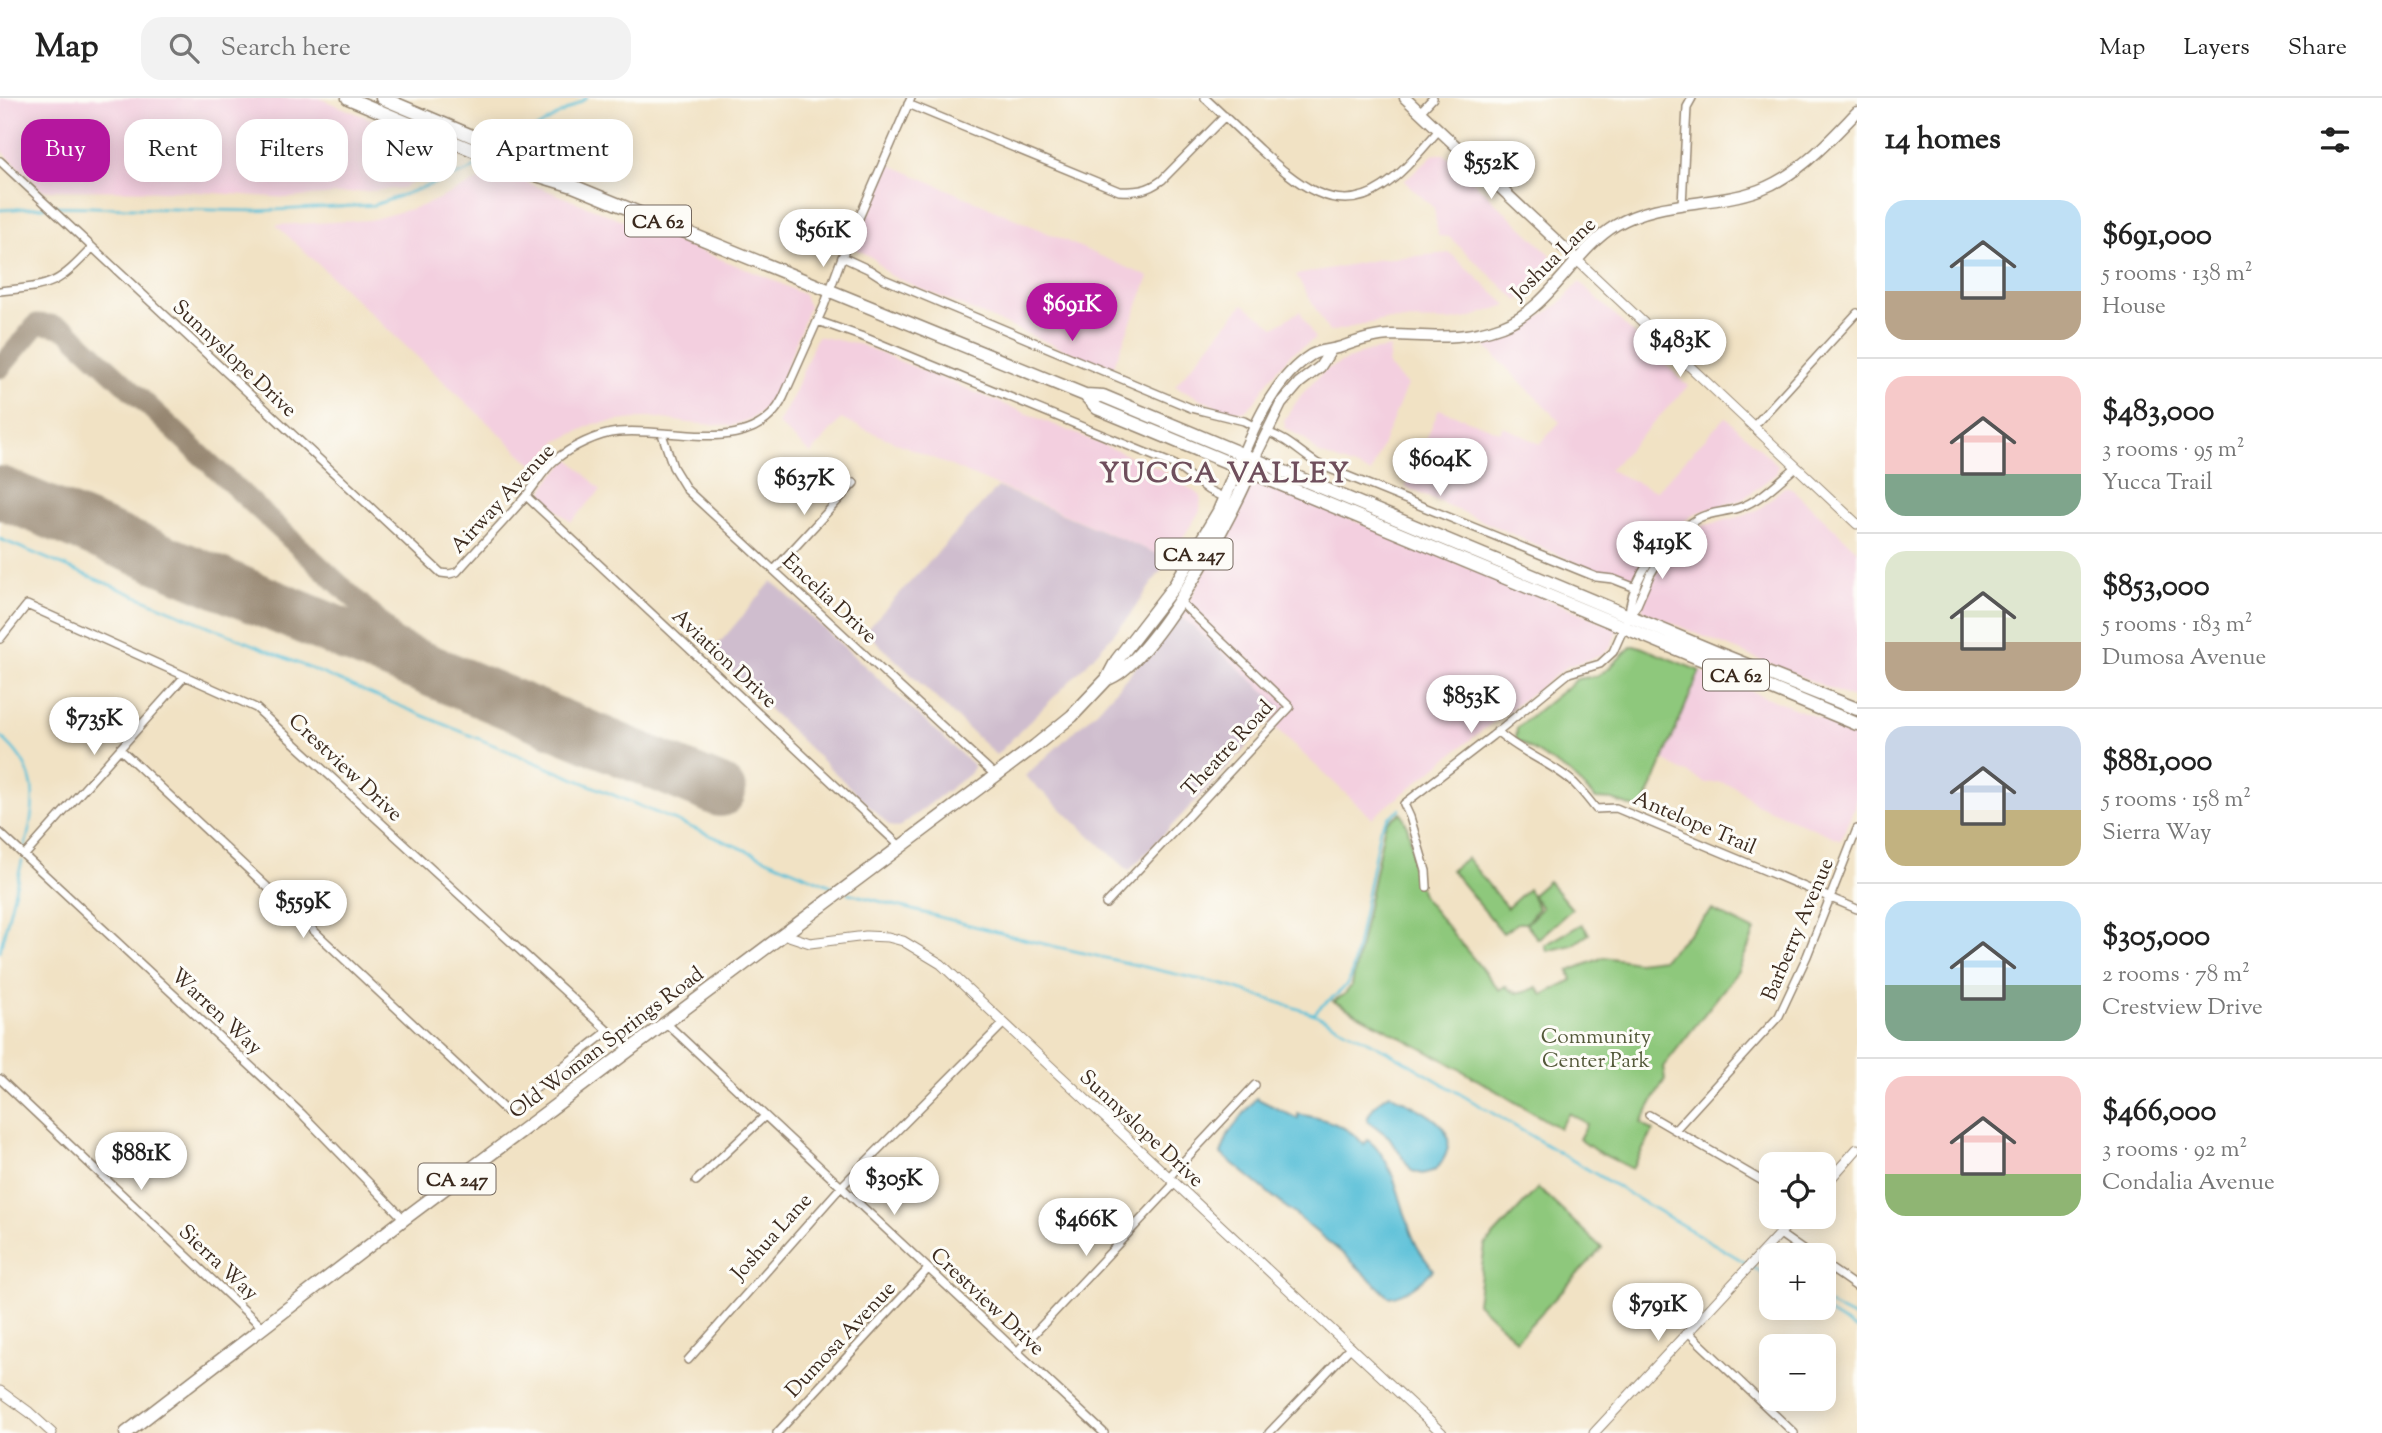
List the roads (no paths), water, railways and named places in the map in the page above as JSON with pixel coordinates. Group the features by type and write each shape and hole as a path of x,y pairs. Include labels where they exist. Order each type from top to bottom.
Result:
{"main road":[{"name":"CA 62","path":"348,98 523,171 573,186 1085,395 1097,408 1246,463 1626,622 1857,724"},
{"name":"CA 62","path":"382,98 531,161 573,186"},
{"path":"1405,98 1578,261"},
{"name":"Joshua Lane","path":"1246,463 1255,427 1266,404 1288,375 1312,354 1389,335 1442,338 1476,334 1505,324 1534,307 1597,240 1616,226 1642,212 1757,191 1775,183 1804,165 1857,112"},
{"path":"1246,463 1267,432 1281,404 1291,391 1320,367 1331,350"},
{"name":"Old Woman Springs Road","path":"125,1433 262,1326 1072,716 1107,679 1119,676 1137,657 1174,597 1193,556 1246,463"},
{"name":"Old Woman Springs Road","path":"1174,597 1207,557 1246,463"},
{"name":"CA 62","path":"1626,622 1857,709"}],"street":[{"path":"1205,98 1289,176 1316,193 1337,199 1359,198 1381,188 1398,175 1439,130"},
{"path":"1420,112 1433,98"},
{"path":"1682,205 1687,107 1692,98"},
{"path":"909,101 1119,191 1138,192 1151,188 1162,180 1225,116"},
{"name":"Airway Avenue","path":"449,574 457,572 555,460 584,442 617,432 736,434 757,427 769,419 777,410 818,321 842,257 909,101"},
{"name":"Sunnyslope Drive","path":"0,161 441,573 449,574"},
{"path":"0,291 36,288 57,281 92,248"},
{"path":"842,257 884,279 1191,408 1244,421 1255,427"},
{"path":"1578,261 1752,427 1855,518"},
{"path":"1752,427 1857,313"},
{"path":"818,321 866,338 1172,464 1208,490 1225,498"},
{"path":"1267,432 1293,443 1318,464 1595,577 1613,579 1636,588"},
{"name":"Encelia Drive","path":"662,434 673,467 687,490 995,775"},
{"path":"1427,887 1426,871 1404,804 1569,673 1600,664 1613,652 1658,559 1674,536 1687,524 1702,516 1736,509 1759,498 1796,467"},
{"path":"774,570 854,483"},
{"name":"Aviation Drive","path":"526,496 900,846"},
{"path":"1626,622 1629,602 1636,588 1660,546 1668,536 1674,536"},
{"name":"Theatre Road","path":"1106,904 1290,707 1174,597"},
{"name":"Crestview Drive","path":"0,639 27,605 256,708 630,1049"},
{"path":"25,855 184,677"},
{"name":"Antelope Trail","path":"1497,731 1522,751 1576,784 1596,808 1616,808 1857,909"},
{"path":"120,749 506,1111 608,1031"},
{"name":"Barberry Avenue","path":"1675,1130 1779,1016 1807,956 1857,829"},
{"name":"Warren Way","path":"0,833 301,1113 404,1219"},
{"name":"Sunnyslope Drive","path":"783,934 810,943 866,936 888,937 926,952 1442,1433"},
{"name":"Crestview Drive","path":"665,1022 1104,1433"},
{"name":"Joshua Lane","path":"688,1360 841,1187 1004,1023"},
{"name":"Sierra Way","path":"0,1079 262,1326"},
{"path":"1017,1352 1255,1085"},
{"path":"1649,1115 1759,1179"},
{"path":"696,1181 765,1116"},
{"path":"1836,1173 1857,1149"},
{"path":"1594,1433 1784,1229"},
{"path":"1780,1234 1793,1243"},
{"name":"Dumosa Avenue","path":"777,1433 928,1269"},
{"path":"1836,1272 1857,1287"},
{"path":"1688,1332 1794,1433"},
{"path":"1269,1433 1351,1347"},
{"path":"0,1391 52,1433"}],"water":[{"path":"1390,1094 1428,1115 1446,1132 1446,1155 1436,1170 1422,1174 1412,1171 1389,1137 1367,1120 1376,1105"},
{"path":"1256,1098 1298,1119 1298,1114 1334,1124 1351,1132 1364,1145 1368,1140 1378,1150 1393,1176 1411,1233 1433,1270 1413,1287 1389,1297 1347,1257 1221,1154 1229,1133"}],"waterway":[{"path":"552,119 587,98"},
{"path":"402,195 471,170"},
{"path":"52,206 255,211 374,205 400,196"},
{"path":"0,210 45,207"},
{"path":"0,539 834,887"},
{"path":"0,736 22,761 32,787 32,815 25,847"},
{"path":"1314,1014 1343,988 1351,977 1380,828 1400,809"},
{"path":"0,951 22,861"},
{"path":"848,893 1031,941 1228,986 1314,1014 1389,1052 1748,1264"},
{"path":"1753,1267 1759,1271"},
{"path":"1836,1308 1857,1319"},
{"path":"1836,1317 1857,1330"}],"district":[{"name":"YUCCA VALLEY","path":"1225,472"}],"park label":[{"name":"Community Center Park","path":"1596,1048"}]}
